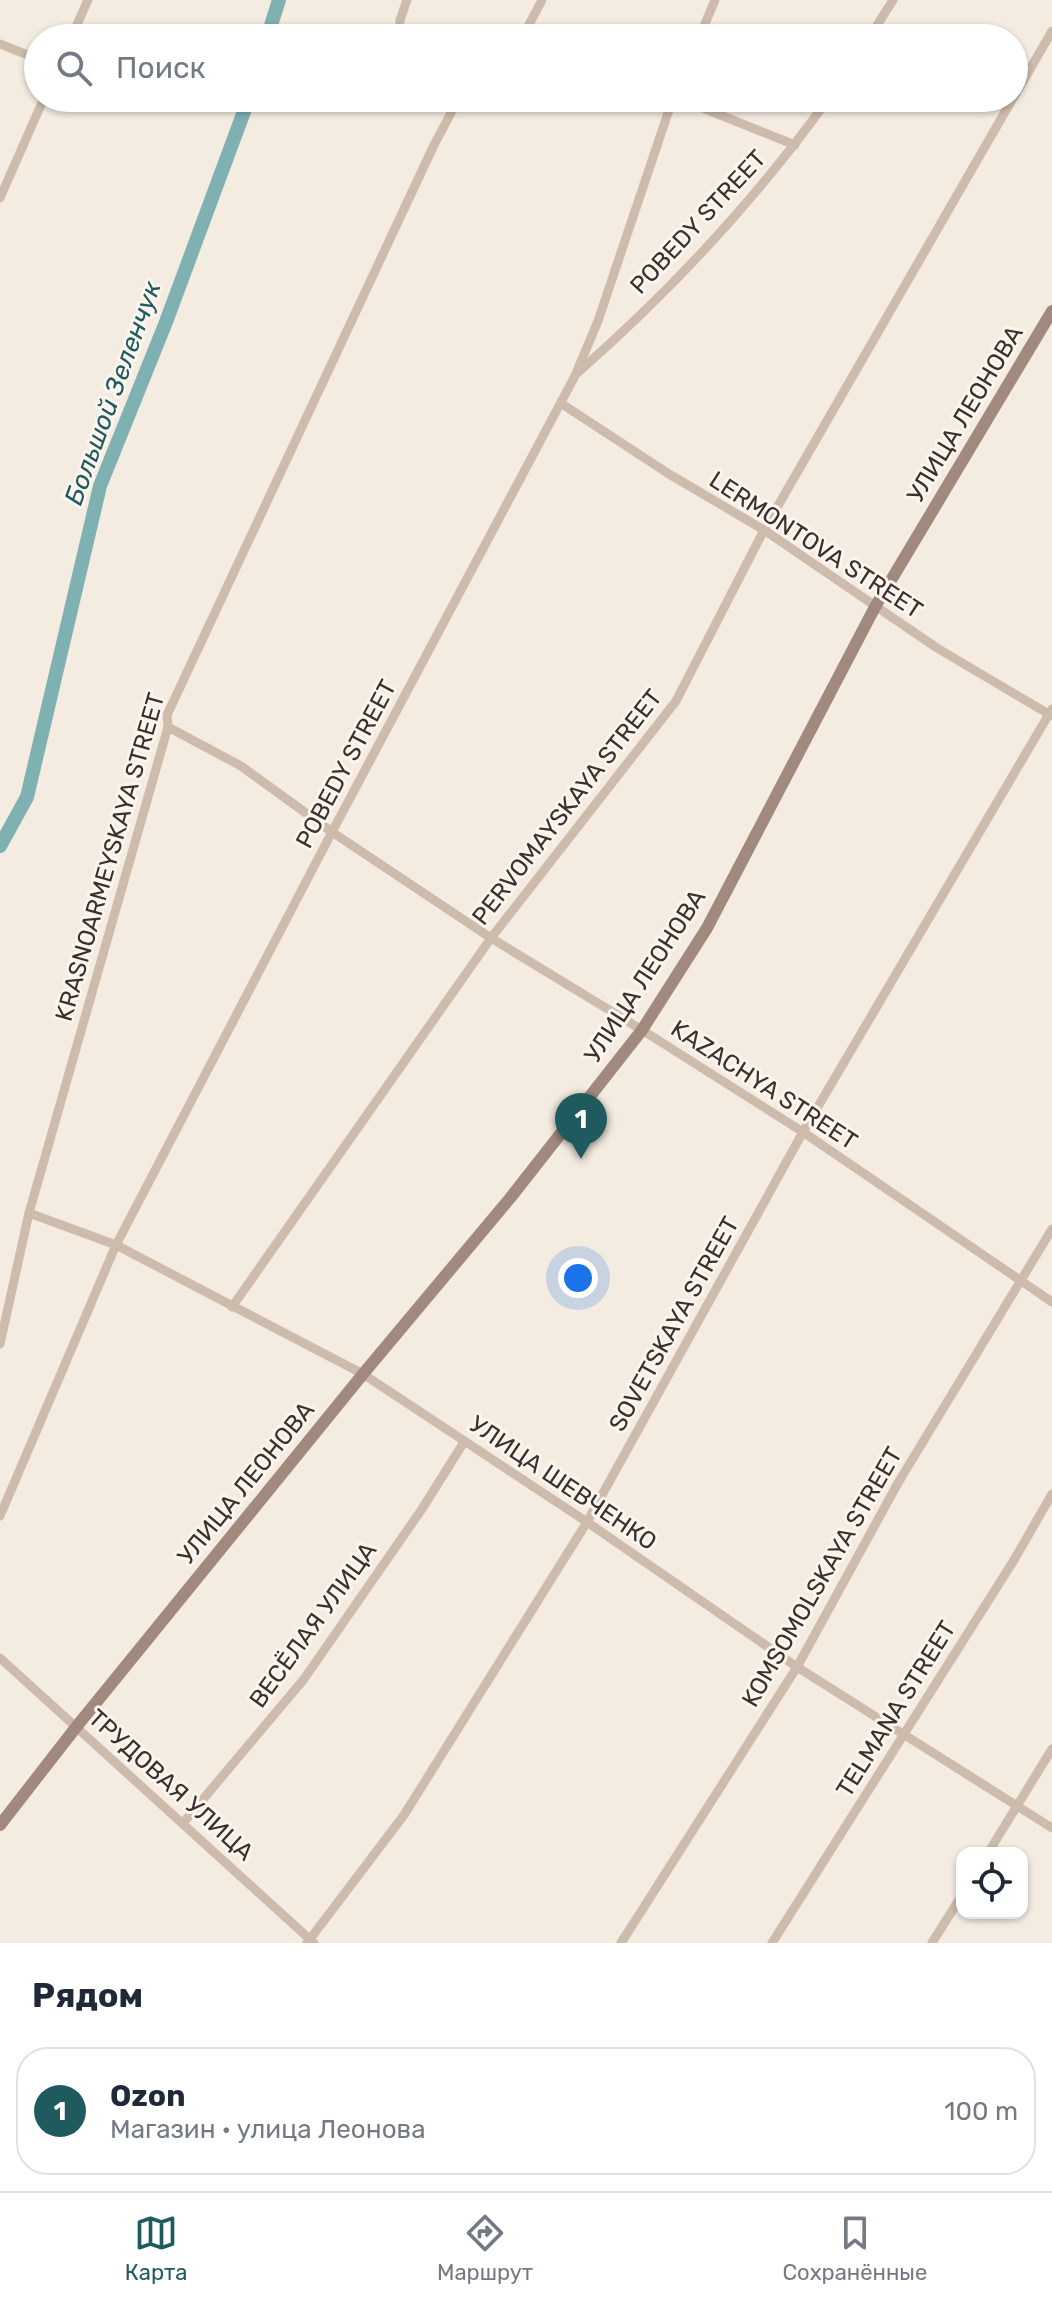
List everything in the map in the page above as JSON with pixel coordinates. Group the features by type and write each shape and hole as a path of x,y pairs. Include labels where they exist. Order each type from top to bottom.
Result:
{"main road":[{"name":"УЛИЦА ЛЕОНОВА","path":"0,1825 363,1374 511,1197 642,1030 707,928 875,607 1052,311"}],"street":[{"path":"77,24 88,0"},
{"path":"400,24 407,0"},
{"path":"529,24 542,0"},
{"path":"705,24 715,0"},
{"path":"878,24 893,0"},
{"name":"PERVOMAYSKAYA STREET","path":"1028,73 1052,31"},
{"path":"0,44 24,53"},
{"path":"0,198 38,112"},
{"name":"KRASNOARMEYSKAYA STREET","path":"0,1344 29,1213 168,727 167,715 452,112"},
{"path":"576,374 598,321 670,112"},
{"path":"711,112 795,145"},
{"name":"POBEDY STREET","path":"0,1516 116,1245 576,374 622,333 744,207 819,112"},
{"name":"PERVOMAYSKAYA STREET","path":"232,1307 491,938 676,701 764,530 1006,112"},
{"name":"LERMONTOVA STREET","path":"562,404 669,474 764,530 937,648 1051,713"},
{"name":"SOVETSKAYA STREET","path":"311,1942 404,1815 587,1522 803,1132 1051,713"},
{"name":"KAZACHYA STREET","path":"168,727 241,766 332,832 491,938 803,1132 1052,1302"},
{"name":"УЛИЦА ШЕВЧЕНКО","path":"29,1213 116,1245 363,1374 587,1522 797,1667 1052,1828"},
{"name":"KOMSOMOLSKAYA STREET","path":"621,1943 797,1667 898,1483 1052,1229"},
{"name":"ВЕСЁЛАЯ УЛИЦА","path":"183,1823 304,1679 422,1509 464,1442"},
{"name":"TELMANA STREET","path":"772,1943 1014,1560 1052,1494"},
{"name":"ТРУДОВАЯ УЛИЦА","path":"0,1658 311,1942"},
{"path":"992,1847 1052,1749"},
{"path":"932,1943 956,1905"}],"waterway":[{"name":"Большой Зеленчук","path":"271,24 279,0"},
{"name":"Большой Зеленчук","path":"0,846 27,797 100,486 166,322 244,112"}],"place":[{"name":"Ozon","path":"581,1159"}]}
